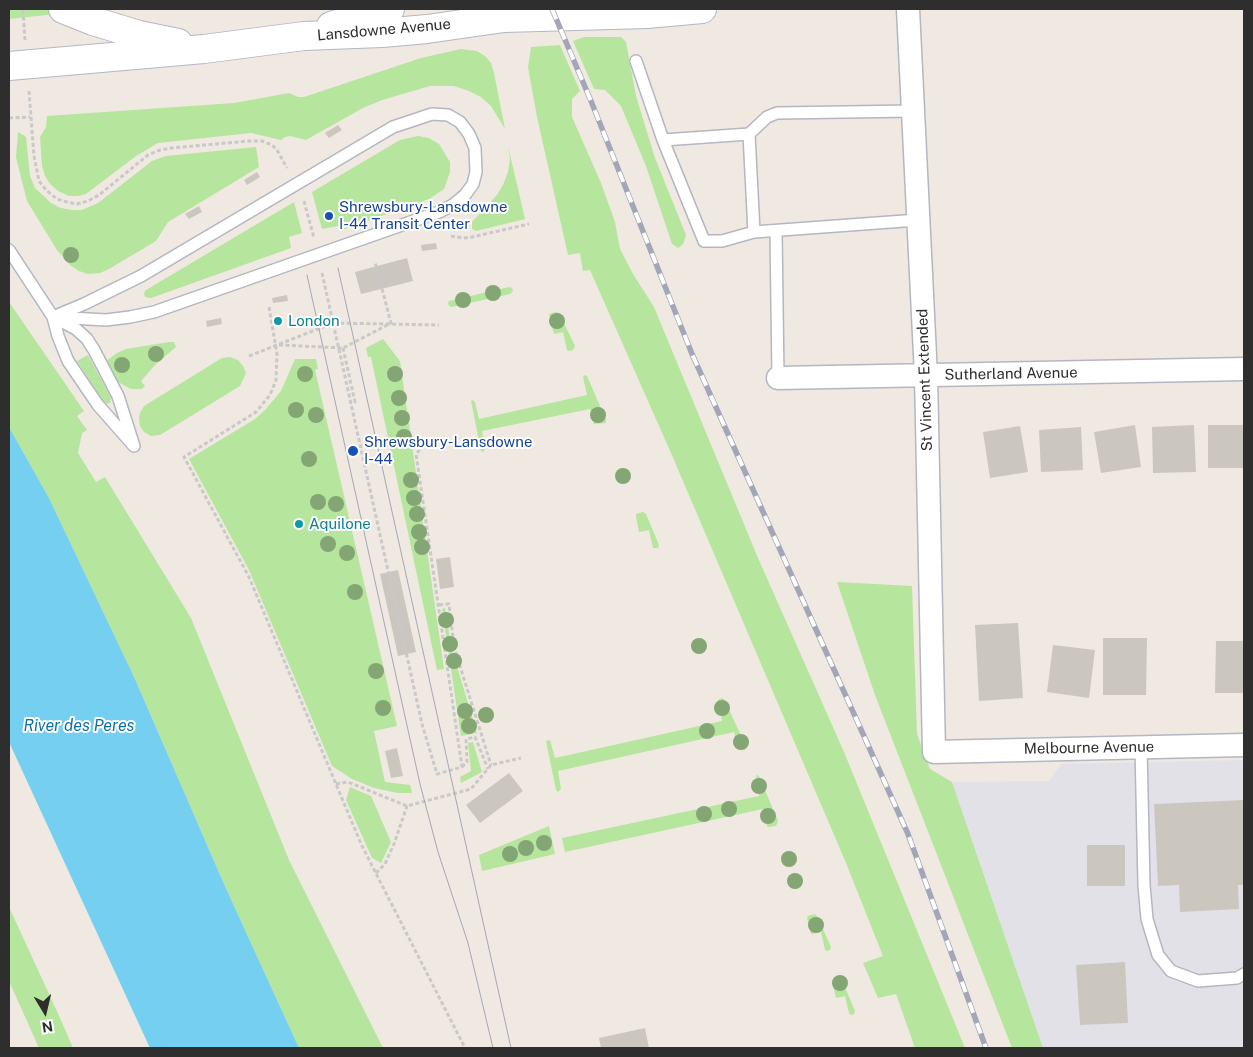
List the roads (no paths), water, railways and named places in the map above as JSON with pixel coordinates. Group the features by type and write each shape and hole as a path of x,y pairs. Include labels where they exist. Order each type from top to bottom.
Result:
{"main road":[{"path":"63,9 93,21 130,32 204,49"},
{"name":"Lansdowne Avenue","path":"304,36 364,15 390,9"},
{"name":"Lansdowne Avenue","path":"9,66 204,49 304,36 382,33 512,18 686,10"}],"street":[{"name":"St Vincent Extended","path":"908,9 926,376 934,752"},
{"name":"Sutherland Avenue","path":"778,378 1244,369"},
{"name":"Melbourne Avenue","path":"934,752 1244,744"}],"lane":[{"path":"636,61 663,140 704,241 722,242 754,232 918,220"},
{"path":"663,140 749,134 767,117 777,113 913,111"},
{"path":"432,114 448,115 460,122 469,134 475,148 476,172 473,184 465,195 453,205 439,212 154,312 106,320 53,317 141,276 394,127 432,114"},
{"path":"749,134 754,232"},
{"path":"776,231 778,378"},
{"path":"9,250 53,317 68,361 98,405 134,446 118,396 90,345 76,329 53,317"},
{"path":"1141,747 1146,910 1158,955 1171,971 1198,981 1237,978 1244,974"}],"water":[{"name":"River des Peres","path":"9,427 49,498 135,679 224,884 299,1048 150,1048 9,742"}],"tram line":[{"path":"338,268 511,1048"},
{"path":"307,275 420,784 438,852 468,943 493,1048"}],"railway":[{"path":"552,9 591,101 692,354 908,834 986,1048"}],"place":[{"name":"Shrewsbury-Lansdowne I-44 Transit Center","path":"329,216"},
{"name":"London","path":"278,321"},
{"name":"Shrewsbury-Lansdowne I-44","path":"353,451"},
{"name":"Aquilone","path":"299,524"}]}
